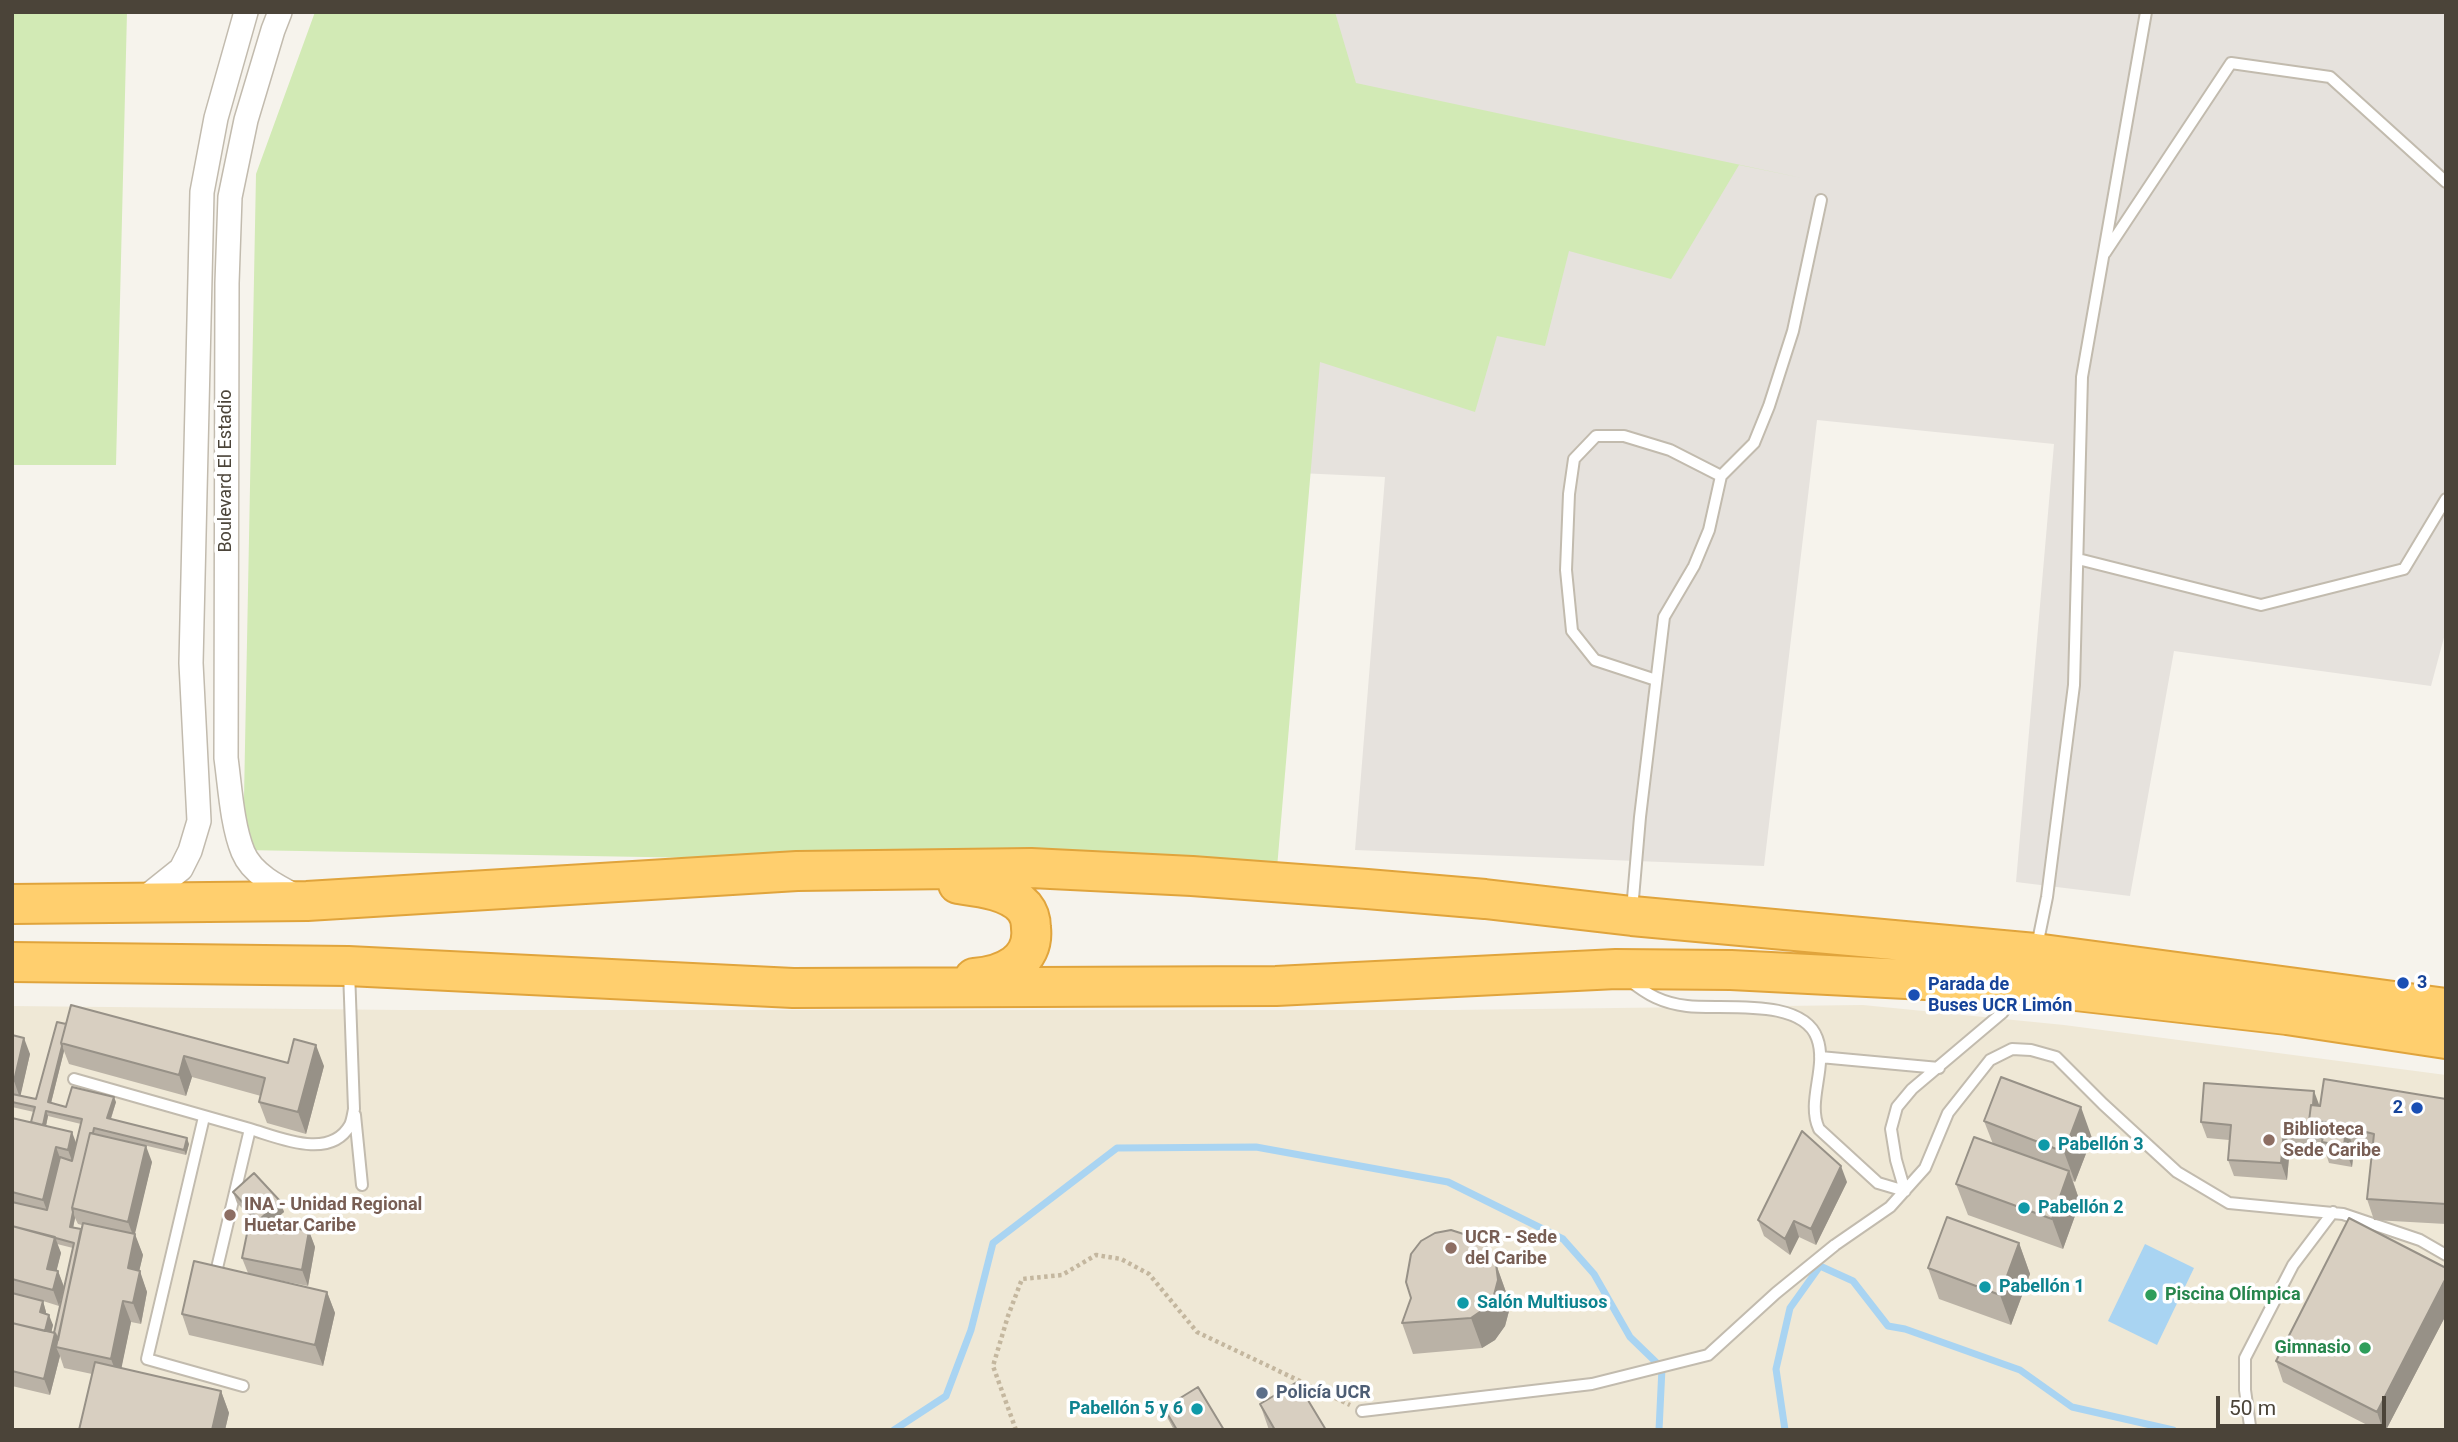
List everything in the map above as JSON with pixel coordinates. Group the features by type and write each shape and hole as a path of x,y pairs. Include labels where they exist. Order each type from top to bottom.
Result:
{"highway":[{"path":"12,904 307,901 797,871 1031,869 1192,876 1472,897 2029,969 2446,1008"},
{"path":"793,988 982,977 1002,973 1017,965 1033,939 1031,920 1024,907 1008,896 987,888 797,871"},
{"path":"12,962 348,966 793,988 1276,986 1616,969 2029,969 2287,1015 2446,1039"}],"street":[{"name":"Boulevard El Estadio","path":"139,903 181,869 190,851 199,821 191,663 202,192 216,118 246,12"},
{"name":"Boulevard El Estadio","path":"280,12 272,30 246,121 230,197 227,311 226,758 232,807 243,853 261,875 307,901"}],"lane":[{"path":"1905,1191 1891,1129 1897,1107 1912,1089 2002,1013 2029,969 2047,897 2074,685 2082,377 2146,12"},
{"path":"2103,256 2231,63 2330,78 2446,182"},
{"path":"1632,916 1664,617 1694,566 1704,542 1721,476 1754,443 1769,406 1793,331 1821,200"},
{"path":"1656,680 1595,660 1572,631 1566,569 1569,494 1574,459 1595,436 1624,436 1670,450 1721,476"},
{"path":"2078,559 2261,605 2404,569 2446,499"},
{"path":"348,966 355,1109 362,1185"},
{"path":"1616,969 1649,996 1685,1006 1773,1009 1804,1020 1817,1037 1820,1057 1815,1118 1819,1129 1878,1183 1905,1191"},
{"path":"1362,1410 1592,1384 1708,1355 1776,1293 1835,1245 1890,1207 1925,1168 1948,1113 1990,1060 2012,1049 2031,1050 2056,1057 2177,1172 2229,1203 2333,1212 2420,1240 2446,1255"},
{"path":"1820,1057 1939,1068"},
{"path":"74,1079 303,1144 320,1145 338,1138 349,1126 355,1109"},
{"path":"204,1117 147,1359 243,1386"},
{"path":"217,1268 250,1129"},
{"path":"2248,1430 2250,1426 2245,1390 2245,1358 2293,1265 2333,1212"}],"path":[{"path":"1016,1430 993,1366 1021,1279 1062,1275 1096,1255 1121,1259 1149,1274 1197,1332 1362,1410"}],"shaded area":[{"path":"713,12 2446,12 2446,630 2431,686 2174,651 2130,896 2016,882 2054,444 1817,420 1764,866 1355,850 1385,477 524,437"},
{"name":"UCR - Sede del Caribe","path":"1863,1005 2064,1025 2446,1075 2446,1430 12,1430 12,1006 402,1010 1451,1010"}],"green space":[{"path":"12,12 127,12 116,465 12,465"},
{"path":"315,12 1335,12 1356,83 1802,178 1739,165 1671,279 1569,251 1545,346 1497,336 1475,412 1320,362 1277,868 243,850 256,174"}],"water":[{"name":"Piscina Olímpica","path":"2145,1244 2194,1268 2157,1345 2108,1321"}],"building":[{"path":"71,1005 288,1063 294,1039 316,1045 298,1112 259,1102 265,1078 184,1056 179,1075 61,1043"},
{"path":"57,1022 66,1024 48,1102 66,1107 72,1087 114,1097 107,1118 187,1138 184,1150 94,1128 93,1133 90,1133 72,1208 70,1227 81,1229 58,1340 54,1333 74,1243 12,1226 12,1202 47,1210 60,1157 72,1161 82,1119 46,1111 43,1125 31,1122 35,1107 12,1102 12,1094 36,1099"},
{"path":"12,1035 24,1038 14,1081 12,1081"},
{"path":"2001,1077 2081,1107 2064,1152 1984,1121"},
{"path":"2324,1079 2446,1099 2446,1204 2367,1199 2374,1134 2346,1127 2344,1146 2322,1142 2325,1122 2309,1121 2311,1105 2320,1106"},
{"name":"Biblioteca Sede Caribe","path":"2204,1083 2314,1091 2309,1121 2311,1132 2284,1130 2281,1163 2228,1160 2231,1125 2201,1122"},
{"path":"12,1118 72,1132 68,1150 56,1147 43,1200 12,1192"},
{"path":"1802,1131 1841,1166 1811,1229 1794,1221 1785,1239 1758,1220"},
{"path":"90,1133 146,1146 128,1222 72,1208"},
{"path":"1974,1137 2069,1171 2052,1219 1956,1184"},
{"path":"254,1173 280,1201 259,1220 233,1192"},
{"path":"1947,1217 2019,1243 2000,1295 1928,1268"},
{"name":"Gimnasio","path":"2349,1218 2446,1268 2446,1278 2377,1412 2276,1361"},
{"path":"250,1219 309,1231 302,1270 242,1258"},
{"path":"83,1223 135,1234 128,1268 140,1271 133,1303 123,1301 111,1359 56,1347"},
{"path":"12,1226 55,1237 47,1269 58,1271 53,1290 12,1279"},
{"path":"1451,1230 1476,1238 1488,1248 1496,1264 1498,1280 1494,1295 1484,1309 1471,1318 1402,1323 1411,1298 1406,1282 1411,1254 1421,1241 1435,1233"},
{"path":"194,1261 327,1292 315,1345 182,1314"},
{"path":"12,1293 43,1301 40,1312 49,1315 45,1331 12,1323"},
{"path":"12,1323 55,1333 44,1379 12,1371"},
{"path":"95,1362 221,1391 212,1430 79,1430"},
{"path":"1297,1382 1326,1430 1275,1430 1260,1404"},
{"name":"Pabellón 5 y 6","path":"1198,1387 1224,1430 1177,1430 1164,1408"}],"waterway":[{"path":"894,1430 946,1396 971,1330 993,1243 1117,1148 1256,1147 1448,1182 1563,1239 1594,1274 1630,1337 1662,1368 1659,1430"},
{"path":"1785,1430 1776,1369 1790,1308 1820,1266 1853,1281 1888,1326 1905,1329 2020,1370 2072,1407 2173,1430"}],"place":[{"name":"3","path":"2403,983"},
{"name":"Parada de Buses UCR Limón","path":"1914,995"},
{"name":"2","path":"2417,1108"},
{"name":"Biblioteca Sede Caribe","path":"2269,1140"},
{"name":"Pabellón 3","path":"2044,1145"},
{"name":"Pabellón 2","path":"2024,1208"},
{"name":"INA - Unidad Regional Huetar Caribe","path":"230,1215"},
{"name":"UCR - Sede del Caribe","path":"1451,1248"},
{"name":"Pabellón 1","path":"1985,1287"},
{"name":"Piscina Olímpica","path":"2151,1295"},
{"name":"Salón Multiusos","path":"1463,1303"},
{"name":"Gimnasio","path":"2365,1348"},
{"name":"Policía UCR","path":"1262,1393"},
{"name":"Pabellón 5 y 6","path":"1197,1409"}]}
